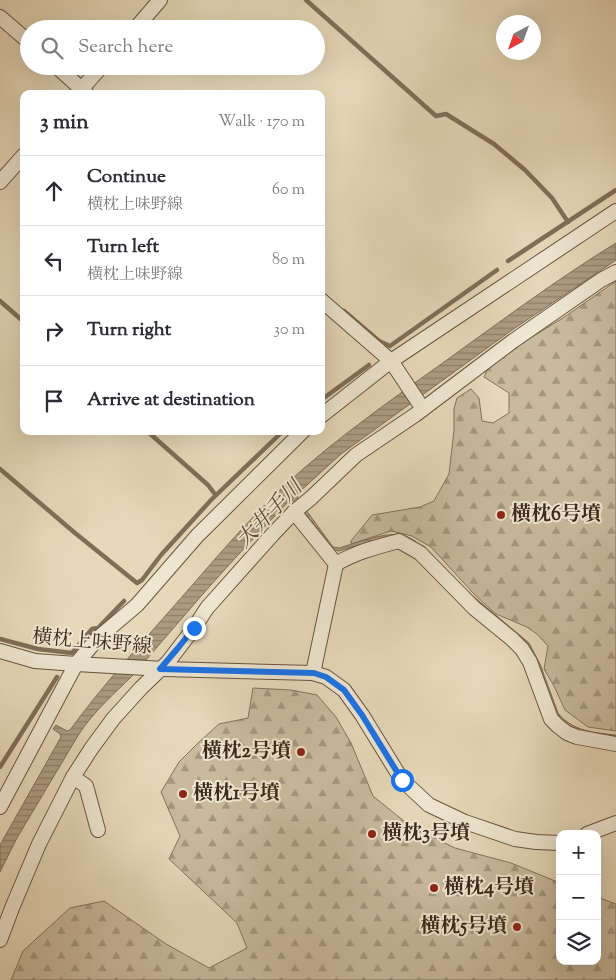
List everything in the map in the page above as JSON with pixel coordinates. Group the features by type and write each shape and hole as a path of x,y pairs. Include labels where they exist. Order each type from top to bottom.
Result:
{"street":[{"path":"143,20 160,0"},
{"path":"0,17 20,34"},
{"path":"65,75 80,90"},
{"path":"84,90 95,75"},
{"path":"0,182 20,160"},
{"path":"325,413 391,361 616,210"},
{"path":"0,940 39,844 73,777 90,749 113,719 178,648 207,608 294,512 356,455 424,409 513,341 600,280 616,272"},
{"path":"325,303 391,361 424,409"},
{"path":"0,807 76,664 98,638 137,605 197,536 299,435"},
{"path":"294,512 336,564"},
{"path":"314,673 336,564 347,557 400,541 420,553 474,608 512,639 522,650 530,662 551,719 567,732 577,737 616,744"},
{"name":"横枕上味野線","path":"0,651 35,661 160,669 314,673 326,677 344,690 362,715 402,780 429,805 465,822 515,839 556,843"},
{"path":"73,777 86,786 98,830"},
{"path":"598,830 616,823"}],"green space":[{"path":"616,281 616,731 588,727 565,710 544,669 548,646 527,627 496,614 474,594 431,547 412,536 391,531 351,544 351,541 372,515 420,507 434,501 449,474 454,430 454,409 457,398 471,389 479,398 482,421 493,423 509,413 509,393 484,377 488,368"},
{"path":"253,688 291,690 317,695 336,717 351,743 373,796 410,826 455,848 511,863 556,881 556,965 601,965 601,898 616,904 616,980 11,980 23,951 70,908 104,901 166,944 209,968 247,948 237,923 169,859 180,836 161,792 179,762 219,724 248,718"}],"water":[{"name":"大井手川","path":"616,243 616,260 512,330 341,454 296,495 301,502 298,505 291,499 196,602 133,675 91,717 17,838 0,872 0,845 61,737 53,729 56,725 67,731 70,730 121,666 255,515 304,468 366,419 532,299"},
{"path":"306,510 333,547 339,548 370,538 393,534 415,541 467,591 529,643 540,664 558,713 564,719 584,730 616,735 616,739 575,730 562,722 555,713 539,668 394,536 339,551 325,547 298,513"}],"waterway":[{"path":"306,0 436,116 446,114 494,144 525,170 552,198 568,222"},
{"path":"508,261 616,190"},
{"path":"344,311 379,341 390,346 497,270"},
{"path":"0,301 20,318"},
{"path":"325,397 369,365"},
{"path":"152,435 208,485 214,493"},
{"path":"0,469 137,583 142,580 161,555 211,500 279,435"},
{"path":"0,639 38,649 72,653 92,629 98,628 124,601"},
{"path":"0,767 57,677"}],"place":[{"name":"横枕6号墳","path":"501,515"},
{"name":"横枕2号墳","path":"301,752"},
{"name":"横枕1号墳","path":"183,794"},
{"name":"横枕3号墳","path":"372,834"},
{"name":"横枕4号墳","path":"434,888"},
{"name":"横枕5号墳","path":"517,927"}],"route":[{"path":"194,628 168,662 160,669 314,673 326,677 344,690 362,715 402,780"}]}
